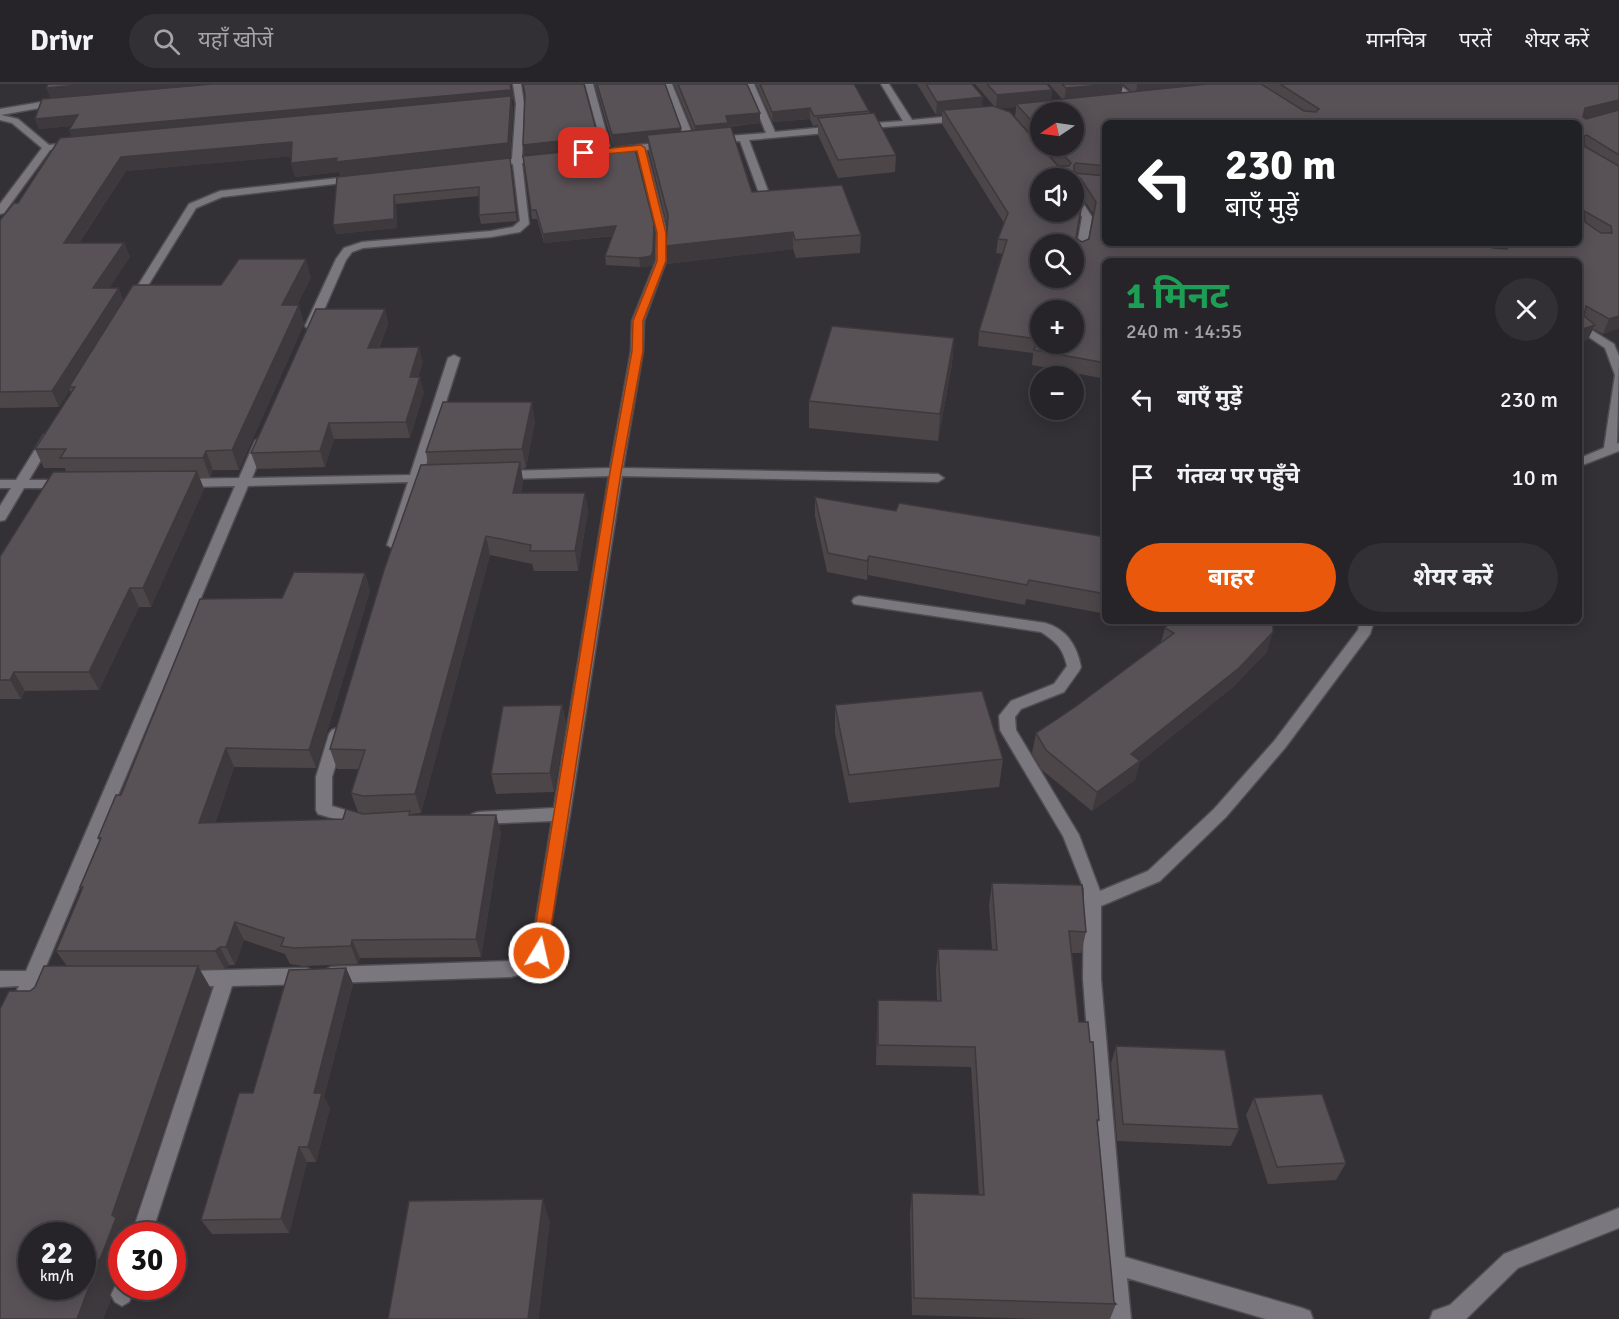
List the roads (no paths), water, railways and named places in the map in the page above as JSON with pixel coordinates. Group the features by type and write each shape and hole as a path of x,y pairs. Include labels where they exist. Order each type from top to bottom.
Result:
{"street":[{"path":"308,334 341,259 348,250 362,245 516,230 525,222 517,161 514,104 517,84"},
{"path":"588,84 607,151"},
{"path":"668,84 691,143"},
{"path":"750,84 771,134"},
{"path":"885,84 909,123"},
{"path":"1114,84 1133,99"},
{"path":"1113,102 1145,98"},
{"path":"0,115 66,101"},
{"path":"0,115 15,121 47,148 83,145"},
{"path":"595,152 968,117"},
{"path":"743,137 768,204"},
{"path":"0,211 47,148"},
{"path":"168,979 511,969 526,966 539,953 637,351 638,321 661,261 662,233 641,148"},
{"path":"482,165 551,157"},
{"path":"124,315 192,206 204,199 220,194 363,178"},
{"path":"1084,212 1087,217 1084,234"},
{"path":"1582,327 1610,346 1619,375 1615,448 1582,461"},
{"path":"390,559 454,358"},
{"path":"0,517 57,424"},
{"path":"0,1044 32,978 266,430"},
{"path":"485,476 616,472 938,478"},
{"path":"172,483 449,477"},
{"path":"0,484 78,484"},
{"path":"859,601 1045,628 1071,648 1074,667 1059,688 1016,705 1007,716 1008,730 1071,835 1092,889 1092,980 1120,1319"},
{"path":"1091,903 1154,876 1220,813 1280,744 1365,631 1366,624"},
{"path":"341,720 324,777 324,810 370,824 381,823"},
{"path":"460,819 562,814"},
{"path":"0,979 78,978"},
{"path":"146,1222 225,979"},
{"path":"1441,1319 1457,1313 1511,1261 1619,1218"},
{"path":"1115,1264 1302,1319"}]}
